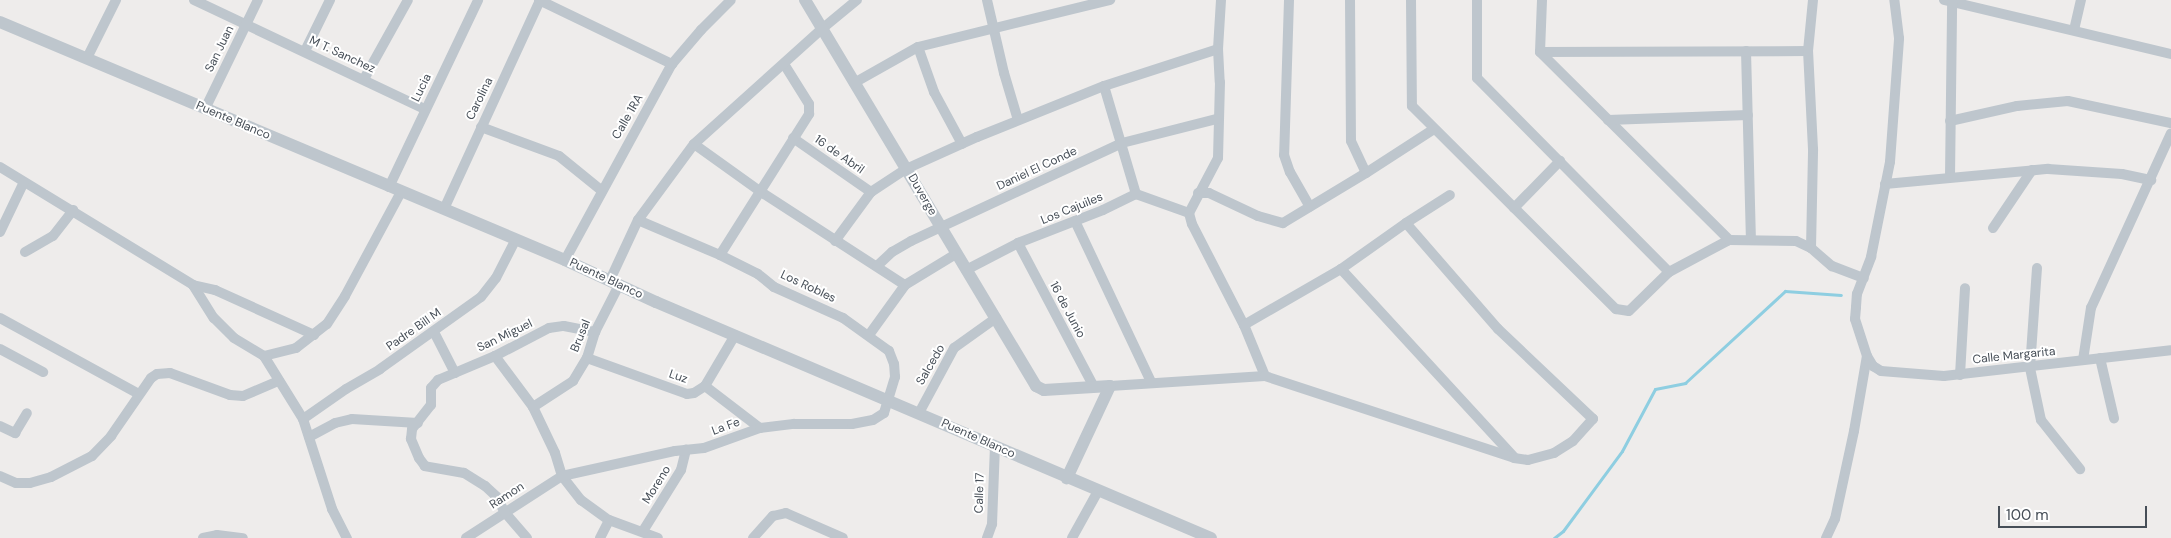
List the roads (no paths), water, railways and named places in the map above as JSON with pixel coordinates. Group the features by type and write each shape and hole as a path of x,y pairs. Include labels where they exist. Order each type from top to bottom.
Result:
{"street":[{"path":"87,58 116,0"},
{"name":"M T. Sanchez","path":"194,0 425,109"},
{"name":"San Juan","path":"205,109 258,0"},
{"path":"305,51 330,0"},
{"path":"364,79 408,0"},
{"name":"Lucia","path":"264,356 296,348 314,335 327,324 345,296 395,189 425,109 478,0"},
{"path":"539,0 672,64"},
{"name":"Carolina","path":"444,209 539,0"},
{"name":"Calle 1RA","path":"566,260 672,64 731,0"},
{"name":"Duverge","path":"805,0 1036,386 1040,389 1094,387"},
{"name":"Brusal","path":"533,407 573,381 587,358 594,332 638,220 694,144 823,28 857,0"},
{"path":"987,0 1004,74 1018,120"},
{"path":"854,83 918,47 1110,0"},
{"path":"1221,0 1218,49 1220,82 1217,119 1218,158 1189,213 1192,224 1244,325 1265,376"},
{"path":"1289,0 1284,155 1290,172 1310,207"},
{"path":"1350,0 1351,141 1366,173"},
{"path":"1411,0 1412,106 1616,309 1629,311 1669,272 1729,240 1796,240 1811,248 1832,266 1864,278"},
{"path":"1477,0 1477,78 1669,272"},
{"path":"1542,0 1540,52 1729,240"},
{"path":"1811,248 1813,149 1808,51 1813,0"},
{"path":"1826,538 1835,519 1854,431 1867,356 1855,320 1857,294 1871,257 1890,162 1898,38 1894,0"},
{"path":"2074,30 2081,0"},
{"path":"1950,177 1948,1 2171,54"},
{"name":"Puente Blanco","path":"0,22 566,260 614,283 1211,538"},
{"path":"918,47 934,92 962,144"},
{"path":"836,241 871,192 906,169 1018,120 1104,86 1218,49"},
{"path":"1746,51 1751,240"},
{"path":"1540,52 1808,51"},
{"path":"720,255 811,109 784,64"},
{"path":"1104,86 1136,194 1189,213"},
{"path":"1950,121 2017,106 2068,102 2171,123"},
{"path":"1608,120 1748,115"},
{"name":"Daniel El Conde","path":"877,266 905,245 1122,143 1217,119"},
{"path":"481,127 559,156 602,191"},
{"path":"1198,193 1210,193 1258,216 1283,223 1366,173 1434,128"},
{"path":"2083,360 2092,308 2171,133"},
{"name":"16 de Abril","path":"793,138 871,192"},
{"path":"694,144 761,192 905,285"},
{"path":"1514,208 1560,161"},
{"path":"0,168 73,210 193,285 215,290 314,335"},
{"path":"1885,184 2048,169 2122,174 2150,180"},
{"path":"1992,228 2032,170"},
{"path":"0,232 24,182"},
{"name":"Los Cajuiles","path":"966,270 1018,243 1075,222 1136,194"},
{"path":"1244,325 1341,269 1406,223 1450,195"},
{"path":"25,252 53,236 73,210"},
{"name":"Los Robles","path":"638,220 720,255 758,274 774,287 843,318 869,335 889,351 894,364 894,377 889,400"},
{"path":"1075,222 1151,382"},
{"path":"1094,387 1151,382 1215,381 1265,376 1514,458 1528,460 1554,453 1573,441 1593,418 1498,329 1406,223"},
{"name":"Padre Bill M","path":"302,419 434,332 481,297 496,278 516,239"},
{"name":"16 de Junio","path":"1018,243 1094,387"},
{"path":"869,335 905,285 956,254"},
{"path":"2037,268 2030,368 2042,420 2080,470"},
{"path":"1341,269 1514,458"},
{"path":"193,285 214,318 234,338 264,356 302,419 332,509 347,538"},
{"path":"1960,375 1964,288"},
{"path":"0,318 139,394"},
{"name":"Salcedo","path":"919,413 954,348 996,318"},
{"name":"San Miguel","path":"418,423 430,405 431,388 438,380 495,356 549,328 564,326 594,332"},
{"path":"434,332 455,373"},
{"path":"735,335 705,386 760,428"},
{"name":"Calle Margarita","path":"1867,356 1872,366 1881,371 1944,376 2030,368 2171,350"},
{"path":"0,351 43,372"},
{"path":"495,356 533,407 554,453 562,476 581,500 609,520 658,538"},
{"name":"Luz","path":"587,358 688,394 694,393 705,386"},
{"path":"2100,358 2114,418"},
{"path":"0,476 16,483 30,483 51,477 92,456 111,436 139,394 151,378 157,374 170,373 230,395 243,396 279,381"},
{"path":"1068,478 1110,386"},
{"name":"La Fe","path":"562,476 686,450 704,448 760,428 794,424 852,424 873,420 884,413 889,400"},
{"path":"0,426 15,433 27,412"},
{"path":"309,437 335,423 352,419 418,423"},
{"path":"418,423 412,429 411,439 419,458 425,466 464,474 491,492 505,513 528,538"},
{"name":"Calle 17","path":"987,538 992,524 995,447"},
{"name":"Moreno","path":"643,531 681,470 686,450"},
{"name":"Ramon","path":"466,538 562,476"},
{"path":"1072,538 1098,490"},
{"path":"753,538 773,516 786,513 843,538"},
{"path":"600,538 609,520"},
{"path":"203,538 217,536 243,538"}],"waterway":[{"path":"1554,538 1563,531 1622,451 1655,389 1685,383 1785,291 1841,295"}]}
